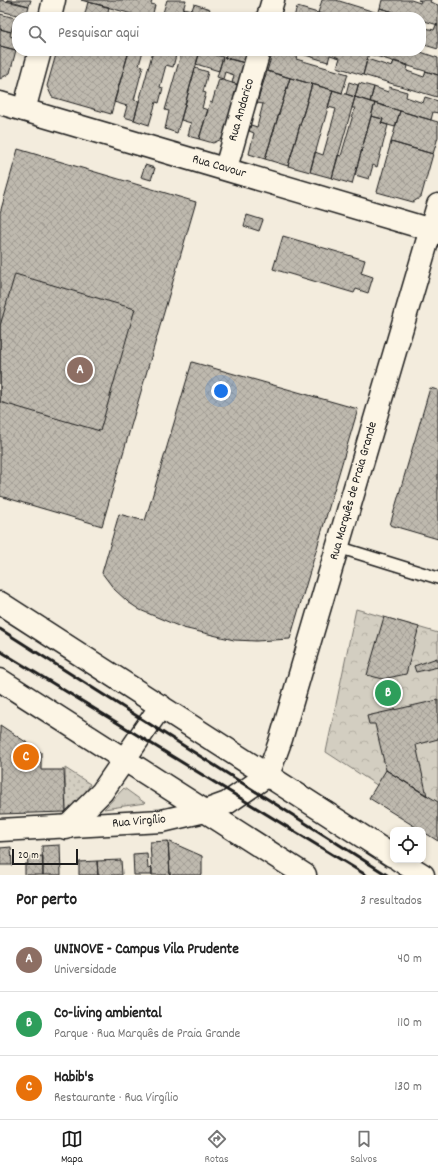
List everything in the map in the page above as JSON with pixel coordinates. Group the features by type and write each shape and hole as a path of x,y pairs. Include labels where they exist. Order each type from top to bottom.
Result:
{"main road":[{"path":"51,12 54,0"},
{"path":"269,12 273,0"},
{"path":"24,110 39,56"},
{"name":"Rua Andarico","path":"226,168 258,56"},
{"name":"Rua Cavour","path":"0,103 226,168 434,231"},
{"name":"Rua Marquês de Praia Grande","path":"268,775 281,738 434,231 438,205"},
{"path":"0,603 390,854"},
{"path":"0,680 205,811 282,868 305,875"},
{"path":"66,828 102,792 161,706"},
{"name":"Rua Virgílio","path":"0,830 66,828 162,821 205,811 228,803 268,775"},
{"path":"405,863 423,875"}],"lane":[{"path":"338,547 438,578"}],"green space":[{"path":"356,609 438,633 438,825 326,752"},
{"path":"65,768 90,784 83,798 66,812"},
{"path":"124,788 145,803 104,809"}],"building":[{"path":"0,0 29,6 27,12 12,12 12,14 0,11"},
{"path":"7,0 31,0 29,6"},
{"path":"81,0 152,0 151,4 155,5 153,12 125,12"},
{"path":"167,0 186,0 182,12 163,12"},
{"path":"322,0 336,0 375,12 318,12"},
{"path":"382,0 411,0 420,3 421,1 418,0 431,0 430,2 438,5 438,25 426,21 426,12 393,12 380,8"},
{"path":"88,2 109,7 108,11 112,12 85,12"},
{"path":"194,4 210,9 209,12 182,12 183,8 192,10"},
{"path":"297,7 314,12 296,12"},
{"path":"380,8 394,12 379,12"},
{"path":"0,14 12,17 11,32 0,29"},
{"path":"436,25 438,25 438,49 426,45 426,28 434,30"},
{"path":"0,29 11,32 10,36 12,37 12,49 0,46"},
{"path":"0,46 12,49 12,56 14,56 10,73 0,79"},
{"path":"426,54 438,58 438,75 376,56 426,56"},
{"path":"56,56 128,56 111,114 52,97 47,86"},
{"path":"128,56 142,56 139,65 143,66 134,100 139,101 134,120 124,117 127,106 114,102"},
{"path":"152,56 176,56 173,67 166,65 160,87 163,88 159,103 156,102 149,125 134,120"},
{"path":"181,56 199,56 177,133 165,129 169,111 165,110"},
{"path":"198,56 223,57 219,71 196,64"},
{"path":"226,56 247,56 245,63 225,58"},
{"path":"272,56 297,56 296,59 348,74 342,93 267,71"},
{"path":"308,56 330,56 328,62"},
{"path":"333,56 368,56 363,75 337,67 340,58"},
{"path":"223,57 245,63 239,85 232,83 234,75 225,72 223,79 217,77"},
{"path":"367,59 392,67 394,61 408,65 407,71 424,77 426,71 438,75 437,97 363,75"},
{"path":"195,68 208,72 203,92 206,93 202,108 208,110 199,139 188,136 191,123 181,120"},
{"path":"267,71 290,78 265,159 249,154 254,133 249,131 251,125 257,127 263,104 257,103"},
{"path":"290,78 312,84 288,166 265,159"},
{"path":"219,79 239,85 224,138 213,143 199,139 210,102 212,103"},
{"path":"349,82 358,85 355,97 346,94"},
{"path":"359,83 374,87 370,102 355,97"},
{"path":"312,84 333,90 310,172 288,166"},
{"path":"374,87 388,92 389,87 407,92 406,97 423,103 425,97 438,101 438,113 433,112 431,120 370,102"},
{"path":"333,90 355,97 332,178 310,172 315,152 323,155 336,109 328,107"},
{"path":"355,97 375,103 352,184 332,178 338,155 341,156 355,108 352,108"},
{"path":"375,103 400,111 395,127 381,123 383,119 371,116"},
{"path":"400,111 438,122 438,137 433,154 391,142"},
{"path":"371,116 383,119 381,123 388,125 377,167 373,165 369,179 355,175"},
{"path":"391,142 433,154 421,197 413,202 377,192"},
{"path":"18,149 196,202 102,526 0,496 0,213"},
{"path":"145,165 155,168 151,180 141,177"},
{"path":"247,215 263,220 259,231 244,226"},
{"path":"283,236 365,260 361,273 373,277 368,293 356,289 354,293 273,269"},
{"path":"15,274 135,309 100,431 0,402 0,326"},
{"path":"192,362 358,409 290,639 256,641 234,640 183,628 140,610 128,602 114,589 102,573 119,514 145,521"},
{"path":"430,388 438,390 438,539 390,525"},
{"path":"384,617 419,627 406,674 383,679 367,675"},
{"path":"437,658 438,667 416,672 414,666"},
{"path":"438,700 438,739 416,745 427,796 386,770 375,724 369,724 367,716"},
{"path":"0,725 41,752 41,770 64,770 66,812 0,814"},
{"path":"386,770 438,802 438,841 426,834 426,827 416,827 369,798"},
{"path":"168,841 170,875 152,875 150,842"},
{"path":"168,841 202,856 202,875 170,875"},
{"path":"60,845 61,875 43,875 42,846"},
{"path":"11,847 12,865 0,865 0,848"},
{"path":"147,853 148,869 152,868 152,875 134,875 133,854"},
{"path":"43,856 43,875 25,875 25,864 28,864 27,857"},
{"path":"121,860 122,875 98,875 97,861"},
{"path":"97,861 98,875 79,875 79,862"}],"railway":[{"path":"0,629 387,875"},
{"path":"0,651 366,875"}],"place":[{"name":"UNINOVE - Campus Vila Prudente","path":"80,370"},
{"name":"Co-living ambiental","path":"388,693"},
{"name":"Habib's","path":"26,757"}]}
